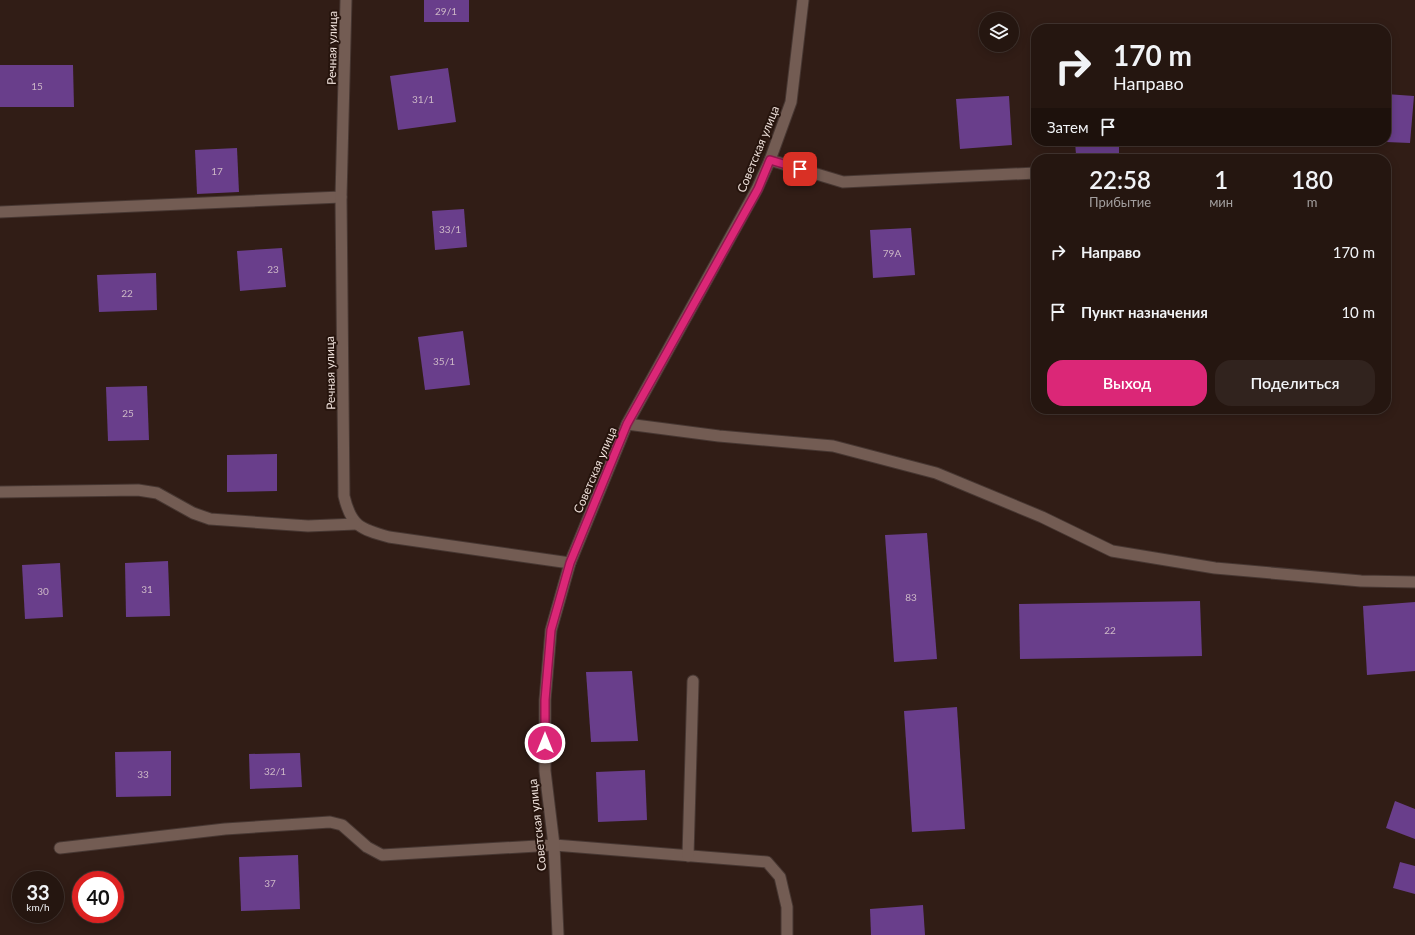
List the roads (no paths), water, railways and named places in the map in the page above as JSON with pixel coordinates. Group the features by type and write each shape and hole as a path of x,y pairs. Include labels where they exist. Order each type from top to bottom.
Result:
{"street":[{"name":"Речная улица","path":"346,0 342,197 344,496 348,512 356,524"},
{"name":"Советская улица","path":"558,935 554,845 545,771 545,700 551,630 570,563 627,424 758,189 770,160 791,102 803,0"},
{"path":"770,160 844,182 1031,173"},
{"path":"0,212 342,197"},
{"path":"627,424 719,436 833,446 936,473 1042,517 1112,551 1214,568 1361,581 1415,582"},
{"path":"0,492 138,490 156,493 193,513 210,519 308,526 356,524 370,532 388,537 570,563"},
{"path":"688,856 693,681"},
{"path":"60,848 225,829 330,822 342,826 367,847 382,855 554,845 767,862 780,877 787,907 787,935"}]}
